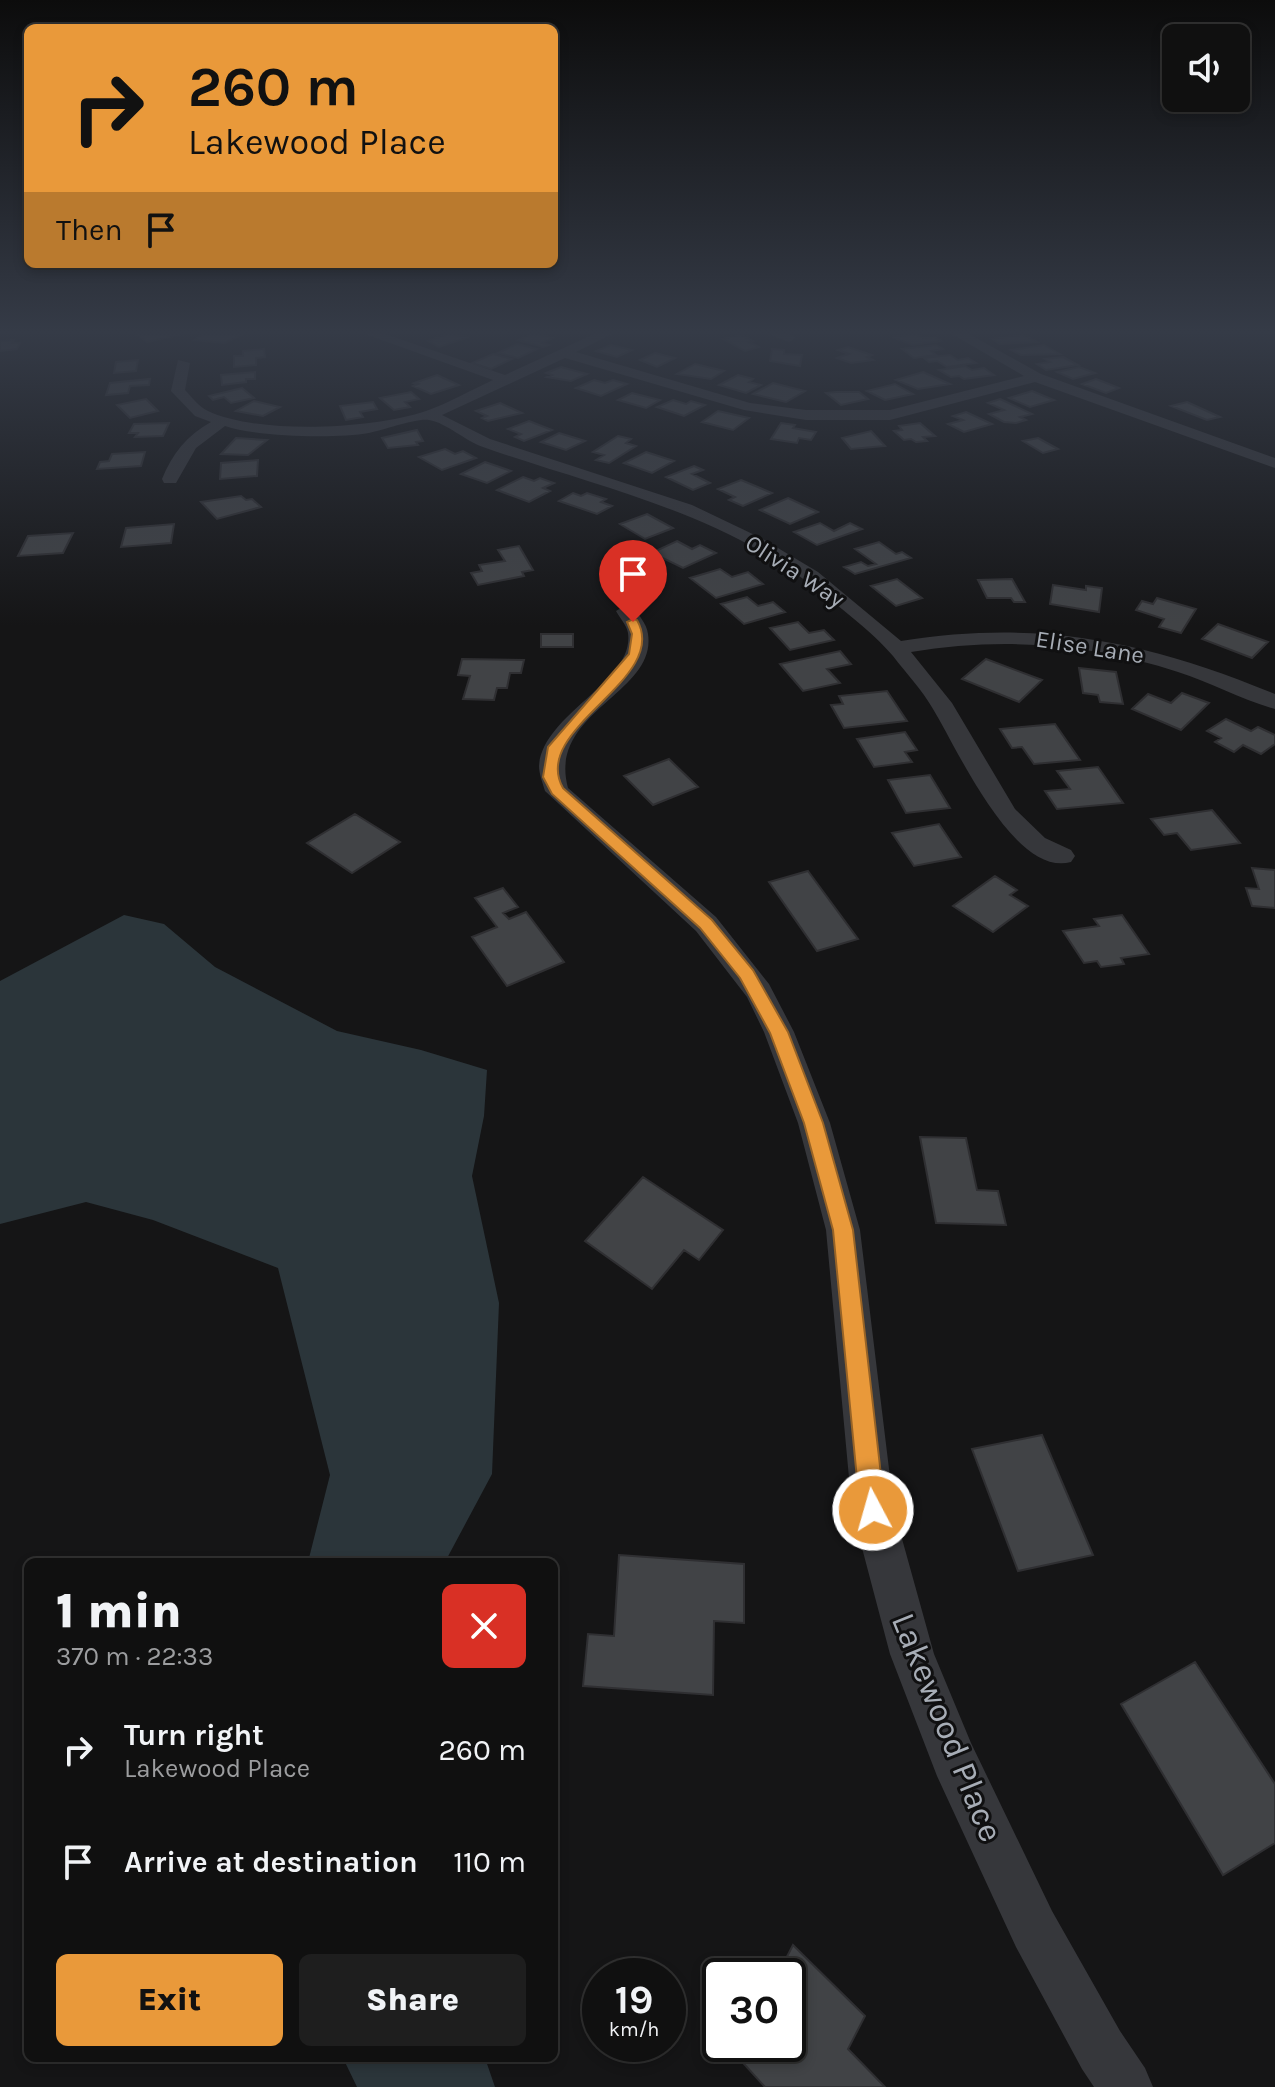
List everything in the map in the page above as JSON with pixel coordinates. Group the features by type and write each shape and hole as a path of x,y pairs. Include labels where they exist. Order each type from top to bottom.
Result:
{"street":[{"path":"170,479 178,459 194,439 207,431"},
{"name":"Olivia Way","path":"463,431 484,442 674,505 755,542 820,582 897,648 941,703 1006,814 1036,844 1062,856"},
{"path":"1187,431 1275,463"},
{"name":"Lakewood Place","path":"626,611 638,634 635,655 553,750 550,777 557,791 706,924 734,956 759,992 779,1032 814,1123 843,1230 873,1510 912,1654 954,1759 1034,1929 1101,2050 1126,2087"},
{"name":"Elise Lane","path":"897,648 945,639 1009,636 1093,643 1178,663 1275,702"}],"shaded area":[{"path":"124,915 164,924 215,967 337,1031 421,1050 487,1070 484,1116 472,1176 499,1303 492,1474 447,1558 309,1558 330,1475 278,1268 153,1220 86,1202 0,1224 0,981"},
{"path":"345,2062 486,2062 495,2087 357,2087"}],"building":[{"path":"165,431 163,436 135,437 138,433 129,433"},
{"path":"418,431 423,441 416,442 418,445 388,448 382,438"},
{"path":"514,431 548,431 524,441 515,437 521,434"},
{"path":"776,431 816,432 811,440 799,438 797,443 771,439"},
{"path":"871,431 885,446 851,449 842,438"},
{"path":"894,431 930,431 935,436 923,437 927,441 904,440"},
{"path":"559,433 585,441 566,450 541,442"},
{"path":"618,436 631,439 626,443 636,446 609,463 596,460 604,455 593,452"},
{"path":"236,438 267,440 248,455 221,454"},
{"path":"1038,438 1058,449 1043,453 1023,441"},
{"path":"445,449 455,454 463,451 476,458 442,470 419,457"},
{"path":"145,452 141,466 97,469 100,462 109,461 112,454"},
{"path":"646,452 674,461 652,473 624,463"},
{"path":"258,460 257,476 220,479 221,463"},
{"path":"485,462 511,471 487,483 461,474"},
{"path":"694,466 703,470 692,474 710,483 693,490 666,477"},
{"path":"523,477 554,483 543,488 550,491 529,502 497,490"},
{"path":"741,480 772,493 743,506 729,500 735,497 718,489"},
{"path":"573,493 581,496 587,493 606,499 601,502 612,506 597,514 559,501"},
{"path":"241,496 246,500 252,499 261,507 217,519 201,502"},
{"path":"788,498 818,512 790,524 760,510"},
{"path":"647,514 673,528 645,539 620,524"},
{"path":"820,523 834,531 850,523 862,529 817,545 794,532"},
{"path":"174,524 171,543 121,547 126,528"},
{"path":"73,533 63,553 18,556 28,536"},
{"path":"677,541 692,549 700,545 716,553 683,568 663,558 656,561 645,556"},
{"path":"879,542 896,554 902,552 911,558 855,574 844,567 861,562 868,566 876,564 855,549"},
{"path":"519,546 533,570 522,572 524,576 478,585 471,573 482,571 479,565 505,561 498,550"},
{"path":"720,569 732,577 748,572 763,584 716,598 690,578"},
{"path":"897,579 922,598 896,606 871,586"},
{"path":"1012,579 1025,602 1014,602 1011,598 987,598 978,580"},
{"path":"1053,585 1086,590 1086,586 1102,588 1099,612 1050,604"},
{"path":"747,597 758,606 773,602 785,612 744,624 721,604"},
{"path":"1157,598 1196,609 1181,633 1159,627 1164,619 1136,610 1142,601 1153,604"},
{"path":"798,622 809,633 824,630 834,640 790,650 770,628"},
{"path":"1218,624 1268,642 1252,658 1202,639"},
{"path":"541,634 573,634 573,647 541,647"},
{"path":"840,651 851,664 827,669 840,683 803,691 780,664"},
{"path":"462,659 524,660 521,673 510,673 507,688 497,688 494,700 463,699 470,676 458,675"},
{"path":"986,659 1042,680 1019,702 962,679"},
{"path":"1079,668 1116,672 1123,704 1100,702 1098,695 1083,693"},
{"path":"887,691 907,721 844,728 831,705 843,704 839,696"},
{"path":"1182,693 1209,703 1181,730 1132,709 1148,694 1171,703"},
{"path":"1226,719 1251,731 1258,727 1275,735 1275,744 1261,754 1243,745 1234,752 1215,742 1221,738 1207,731"},
{"path":"1055,724 1080,760 1034,764 1022,747 1012,748 1000,729"},
{"path":"905,732 917,750 905,752 912,762 874,767 857,739"},
{"path":"669,759 698,787 653,805 624,776"},
{"path":"1098,767 1123,803 1057,809 1045,791 1070,789 1057,771"},
{"path":"930,775 950,808 906,813 888,780"},
{"path":"1212,810 1240,843 1191,850 1177,833 1164,835 1151,819"},
{"path":"355,814 400,842 352,873 307,843"},
{"path":"939,824 961,857 914,866 892,833"},
{"path":"1252,868 1275,870 1275,908 1252,906 1246,888 1259,889"},
{"path":"808,871 858,939 817,951 769,882"},
{"path":"995,876 1017,890 1010,895 1028,906 993,932 953,906"},
{"path":"503,888 518,907 503,913 509,919 526,912 564,962 507,986 472,937 497,927 475,898"},
{"path":"1122,915 1149,954 1121,958 1124,964 1101,967 1097,961 1084,963 1063,931 1099,926 1094,919"},
{"path":"920,1137 966,1138 977,1190 998,1191 1006,1225 936,1223"},
{"path":"643,1177 723,1230 699,1260 684,1250 652,1289 585,1241"},
{"path":"1042,1435 1093,1555 1018,1571 972,1449"},
{"path":"619,1555 744,1564 744,1623 714,1621 713,1695 583,1686 588,1634 614,1636"},
{"path":"1195,1662 1275,1784 1275,1843 1223,1875 1121,1704"},
{"path":"793,1945 865,2016 848,2049 885,2087 765,2087 742,2062 806,2062 806,1958 786,1958"}],"route":[{"path":"633,622 638,634 635,655 553,750 550,777 557,791 706,924 747,974 779,1032 814,1123 843,1230 873,1510"}]}
